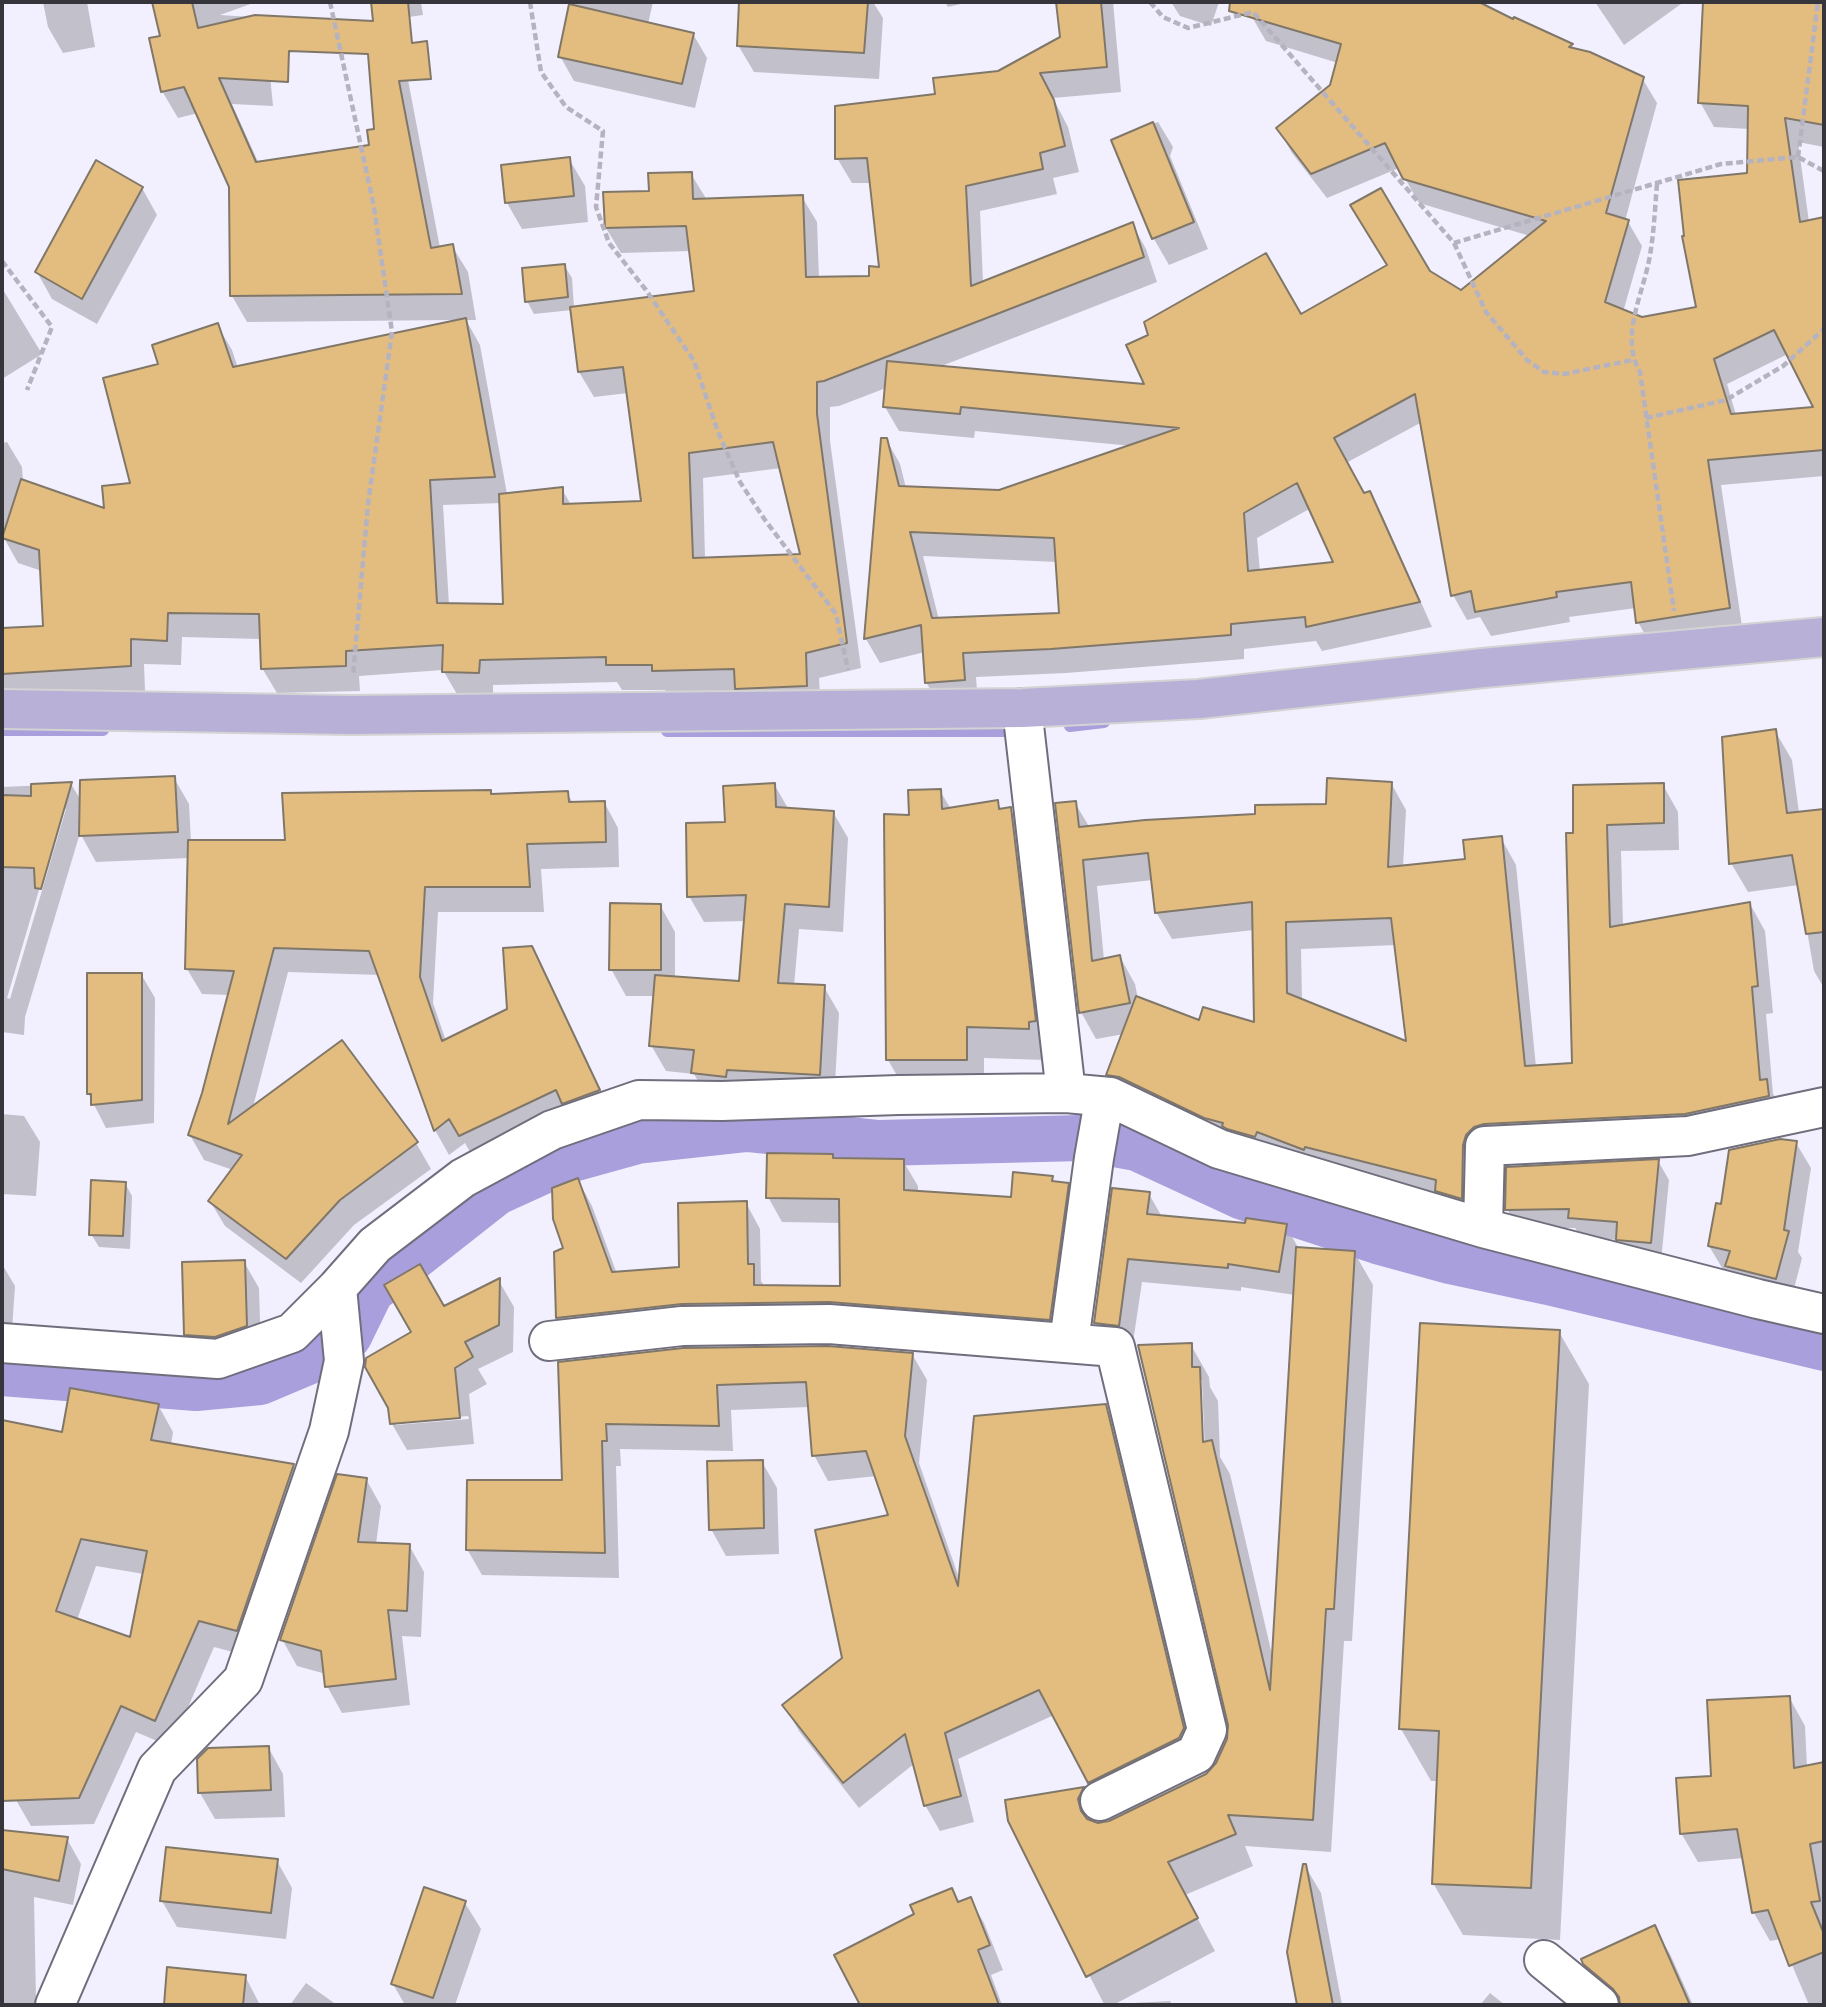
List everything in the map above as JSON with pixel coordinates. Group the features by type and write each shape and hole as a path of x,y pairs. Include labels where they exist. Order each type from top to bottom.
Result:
{"main road":[{"path":"2,709 350,715 1022,708 1199,699 1483,668 1824,637"}],"street":[{"path":"1022,708 1066,1093"},
{"path":"2,1342 218,1359 292,1333 339,1301 375,1245 463,1178 552,1130 639,1100 722,1101 898,1095 1066,1093 1219,1149 1483,1228 1824,1314"},
{"path":"1483,1228 1485,1146 1688,1136 1824,1107"},
{"path":"1069,1342 1094,1158 1105,1108"},
{"path":"55,2005 157,1769 243,1679 329,1431 344,1361 339,1301"},
{"path":"550,1341 682,1326 829,1324 1115,1347 1208,1730 1196,1754 1100,1801"},
{"path":"1544,1961 1599,2005"}],"path":[{"path":"331,2 374,207 392,332 368,504 350,715"},
{"path":"530,2 541,72 566,107 603,131 596,208 609,243 646,290 694,361 718,432 740,482 765,520 836,614 857,710"},
{"path":"1150,2 1163,17 1188,27 1253,12 1454,243 1486,312 1527,360 1544,372 1563,374 1633,360"},
{"path":"1798,158 1818,2"},
{"path":"1454,243 1721,164 1798,158 1824,171"},
{"path":"1657,184 1650,256 1633,319 1633,360 1640,372 1680,650"},
{"path":"2,261 52,327 27,390"},
{"path":"1646,418 1726,400 1783,366 1824,329"}],"building":[{"path":"152,2 192,2 198,28 255,15 373,21 371,2 408,2 412,43 427,41 431,79 399,81 431,248 453,244 462,294 230,296 229,187 184,87 161,92 149,38 160,36","holes":["289,51 368,54 374,129 367,130 369,145 256,162 219,78 288,82"]},
{"path":"739,2 868,2 864,53 737,46"},
{"path":"1056,2 1101,2 1107,67 1040,73 1054,100 1065,146 1040,153 1043,169 966,186 971,286 1133,222 1144,257 817,382 817,414 847,643 806,653 807,686 735,689 734,669 652,671 652,665 606,665 606,657 480,660 479,673 442,672 443,645 346,651 346,666 261,669 259,614 168,613 167,641 131,639 131,666 2,674 2,628 43,626 39,550 2,538 21,479 104,508 102,486 130,483 103,378 158,364 152,345 218,323 233,367 466,318 495,477 430,480 437,603 503,604 499,494 563,487 563,504 641,501 623,367 578,372 570,307 694,291 686,226 605,228 603,192 649,191 648,173 692,172 693,199 803,195 806,277 869,276 869,266 879,267 867,158 835,159 835,106 935,94 933,78 998,71 1060,37","holes":["773,442 800,554 693,558 689,453"]},
{"path":"1230,2 1479,2 1573,44 1569,47 1590,52 1644,77 1606,213 1629,220 1605,302 1642,317 1696,307 1682,236 1678,180 1747,173 1748,106 1698,103 1703,2 1824,2 1824,125 1785,118 1800,222 1824,217 1824,450 1708,460 1730,608 1636,623 1631,582 1556,592 1557,597 1475,612 1471,591 1451,596 1415,394 1334,438 1364,493 1370,491 1420,602 1306,627 1305,617 1231,624 1231,635 963,653 965,680 925,683 921,625 864,639 881,438 887,438 899,486 999,490 1179,428 961,407 960,414 883,407 887,361 1144,384 1126,345 1148,335 1144,322 1266,253 1301,314 1387,265 1350,205 1381,188 1430,271 1461,290 1546,221 1403,179 1385,143 1311,174 1276,128 1330,85 1341,44 1229,11","holes":["1774,330 1813,407 1731,414 1714,359","1297,483 1333,562 1248,571 1244,513","910,532 1054,538 1059,613 932,618"]},
{"path":"569,4 694,33 682,84 558,57"},
{"path":"1153,122 1194,222 1152,239 1111,140"},
{"path":"570,157 574,196 505,203 501,165"},
{"path":"96,160 143,187 82,299 35,272"},
{"path":"565,264 568,297 525,302 522,268"},
{"path":"1776,729 1787,813 1824,809 1824,932 1806,934 1792,855 1729,864 1722,737"},
{"path":"175,776 178,832 79,836 80,780"},
{"path":"1327,778 1392,782 1388,867 1465,859 1463,840 1502,836 1525,1066 1572,1063 1566,833 1573,833 1573,785 1664,783 1664,823 1607,825 1610,927 1750,902 1758,986 1752,987 1760,1080 1767,1079 1769,1096 1685,1114 1484,1124 1474,1127 1466,1135 1463,1145 1462,1199 1435,1191 1436,1180 1305,1147 1304,1150 1257,1132 1255,1137 1227,1129 1222,1126 1223,1123 1204,1118 1119,1077 1106,1075 1136,996 1199,1020 1203,1007 1254,1022 1252,902 1155,913 1148,853 1083,860 1092,961 1120,955 1130,1003 1079,1013 1055,803 1076,801 1079,827 1145,820 1255,814 1255,805 1326,804","holes":["1391,918 1406,1041 1287,993 1286,922"]},
{"path":"72,782 41,889 35,888 34,868 2,867 2,795 31,796 31,784"},
{"path":"775,783 776,807 834,811 829,907 785,904 778,983 825,985 820,1075 727,1070 726,1077 691,1073 694,1050 649,1046 655,975 739,981 746,895 687,897 686,823 725,822 723,786"},
{"path":"941,789 942,809 998,800 999,809 1011,807 1036,1021 1029,1022 1029,1029 967,1027 967,1060 886,1060 884,814 909,815 908,790"},
{"path":"491,790 491,794 568,791 569,802 605,801 606,842 527,844 530,887 425,887 420,977 442,1041 507,1009 503,948 532,946 600,1090 562,1104 556,1090 459,1136 449,1119 434,1131 369,951 274,948 228,1124 342,1040 418,1142 340,1200 286,1259 208,1201 242,1155 188,1135 202,1093 234,971 185,969 188,840 285,840 282,793"},
{"path":"610,903 661,904 661,970 609,970"},
{"path":"87,973 142,973 142,1100 91,1105 91,1094 87,1094"},
{"path":"1780,1139 1797,1141 1784,1230 1789,1231 1776,1279 1725,1266 1730,1251 1708,1246 1716,1203 1721,1204 1729,1150"},
{"path":"767,1153 833,1154 833,1158 904,1159 904,1190 1011,1197 1013,1172 1053,1176 1052,1181 1069,1183 1050,1320 829,1302 682,1304 556,1318 554,1252 563,1248 553,1219 552,1188 578,1178 612,1272 679,1267 678,1203 747,1201 748,1264 754,1264 754,1285 840,1286 839,1199 766,1198"},
{"path":"1659,1159 1651,1243 1616,1240 1617,1222 1568,1218 1569,1209 1505,1210 1506,1167"},
{"path":"91,1180 126,1182 123,1236 89,1235"},
{"path":"1112,1188 1150,1192 1147,1214 1245,1223 1246,1218 1287,1224 1279,1272 1228,1264 1228,1268 1128,1259 1119,1326 1094,1323"},
{"path":"1296,1247 1355,1251 1334,1609 1326,1609 1313,1820 1228,1815 1236,1834 1168,1862 1198,1918 1086,1977 1008,1821 1005,1800 1084,1787 1078,1799 1081,1811 1087,1819 1098,1823 1109,1821 1206,1774 1216,1763 1227,1739 1228,1725 1138,1345 1192,1343 1192,1367 1200,1367 1203,1442 1212,1440 1270,1690"},
{"path":"245,1260 247,1326 215,1337 184,1335 182,1262"},
{"path":"420,1264 444,1306 500,1278 499,1325 465,1342 473,1357 455,1368 460,1418 390,1424 388,1408 365,1367 366,1358 411,1332 384,1285"},
{"path":"1420,1323 1560,1330 1531,1888 1432,1884 1439,1731 1399,1729"},
{"path":"828,1346 913,1353 905,1436 958,1586 974,1416 1106,1404 1184,1728 1179,1738 1088,1783 1039,1690 945,1733 961,1796 924,1806 905,1734 843,1783 782,1705 842,1658 815,1530 888,1515 866,1451 812,1456 806,1382 717,1385 719,1426 606,1424 607,1441 602,1441 605,1553 466,1550 467,1480 562,1480 558,1362 683,1348"},
{"path":"70,1388 159,1404 151,1440 294,1464 237,1631 199,1621 155,1721 121,1706 79,1798 2,1801 2,1420 62,1432","holes":["81,1539 147,1551 130,1637 56,1611"]},
{"path":"763,1460 764,1528 709,1530 707,1461"},
{"path":"337,1474 367,1478 358,1542 410,1544 407,1611 388,1610 396,1679 325,1687 321,1651 280,1640"},
{"path":"1790,1696 1794,1768 1824,1762 1824,1841 1810,1844 1820,1901 1811,1902 1824,1934 1824,1952 1789,1966 1768,1910 1752,1913 1737,1829 1680,1834 1676,1778 1711,1776 1707,1700"},
{"path":"269,1746 271,1790 198,1793 197,1759 208,1748"},
{"path":"2,1830 68,1837 59,1881 2,1869"},
{"path":"166,1847 278,1859 271,1913 160,1901"},
{"path":"1303,1864 1306,1864 1333,2005 1297,2005 1287,1952"},
{"path":"424,1887 466,1901 433,1998 391,1984"},
{"path":"952,1888 958,1902 971,1897 990,1945 978,1950 999,2005 860,2005 834,1955 914,1914 910,1905"},
{"path":"1655,1925 1690,2005 1620,2005 1619,1997 1613,1989 1583,1964 1581,1959"},
{"path":"167,1967 246,1975 243,2005 164,2005"}],"waterway":[{"path":"1070,726 1104,722"},
{"path":"2,730 103,730"},
{"path":"667,731 1013,731"},
{"path":"2,1373 196,1388 260,1382 317,1358 349,1336 371,1291 497,1192 565,1161 637,1141 747,1129 879,1143 1082,1138 1137,1148 1243,1197 1377,1241 1450,1261 1824,1348"}]}
